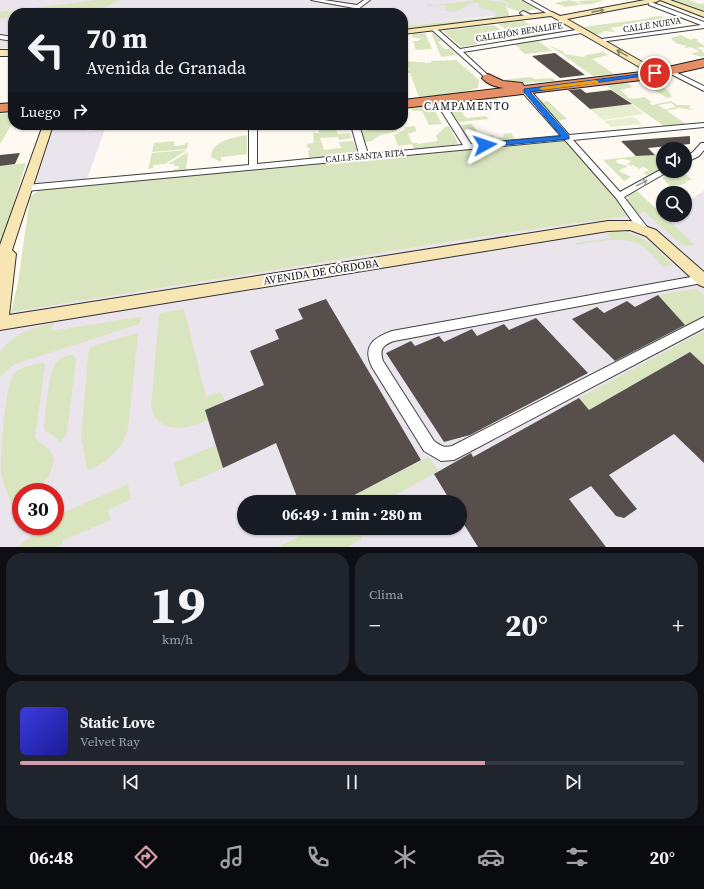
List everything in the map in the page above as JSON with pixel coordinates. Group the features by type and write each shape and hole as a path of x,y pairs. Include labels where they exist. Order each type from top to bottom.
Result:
{"highway":[{"path":"408,104 526,91 600,81 669,71 704,63"},
{"path":"408,100 461,94 492,82 510,86 546,84 655,73"},
{"path":"492,82 507,91 600,81"},
{"path":"439,101 444,98 495,92 492,82"}],"street":[{"path":"314,0 359,7 367,0"},
{"path":"526,0 582,30 655,73"},
{"path":"664,0 704,15"},
{"path":"408,32 556,16 653,2 704,25"},
{"path":"509,14 512,18 529,16 523,13"},
{"name":"CALLE NUEVA","path":"602,42 704,25"},
{"path":"434,29 492,82"},
{"name":"CALLEJÓN BENALIFE","path":"458,51 582,30"},
{"path":"669,71 704,88"},
{"path":"526,91 566,138 619,196 643,229 651,233 703,280"},
{"path":"439,101 469,147"},
{"name":"CALLE SANTA RITA","path":"26,188 704,125"},
{"path":"0,266 40,143 46,130"},
{"path":"253,130 253,167"},
{"path":"356,130 364,156"},
{"path":"692,156 696,154 704,144"},
{"path":"619,196 656,176"},
{"name":"AVENIDA DE CÓRDOBA","path":"3,323 608,226 631,225 643,229"},
{"path":"3,323 12,230"},
{"path":"703,280 392,336 382,340 376,345 374,356 429,446 438,453 445,455 454,453 704,322"}],"shaded area":[{"path":"0,0 522,0 507,8 509,14 408,25 408,8 8,8 8,48 0,49"},
{"path":"51,130 105,130 87,179 33,184"},
{"path":"704,191 704,547 0,547 0,307 2,313 11,312 645,212 656,215 656,222 692,222 692,198"}],"green space":[{"path":"97,0 121,0 103,8 32,8"},
{"path":"472,0 495,1 508,4 505,7 510,17 408,29 408,26 493,17 497,14 479,7 478,3 470,4 459,10 450,12 444,10 448,6 428,6 427,4 431,5 474,1"},
{"path":"502,0 522,0 542,11 534,9 528,11 533,14 530,15 507,7 510,4"},
{"path":"570,0 605,0 592,4 581,4 578,3 581,2 575,1 580,5 563,7 564,6 554,3"},
{"path":"670,0 689,0 700,4 704,3 704,14"},
{"path":"8,11 8,17 3,19 0,18 0,12"},
{"path":"660,16 670,20 669,22 672,23 670,25 672,25 642,30 636,27 625,28 624,26 610,28 616,32 604,31 593,35 584,30 586,29 583,27 652,18 651,17"},
{"path":"524,21 549,36 522,40 498,24"},
{"path":"494,25 505,33 480,37 487,42 461,47 443,31 480,26 483,28 482,26"},
{"path":"431,32 442,41 438,42 445,49 450,49 456,55 441,57"},
{"path":"425,33 432,49 416,50 413,41 418,41 421,39 412,37 412,34"},
{"path":"681,35 691,40 693,38 699,40 696,41 704,45 704,48 697,48 704,51 702,52 704,53 704,56 702,57 691,54 699,51 690,47 684,48 686,46 675,43 676,42 671,40 673,39 670,38"},
{"path":"537,40 552,51 525,54 519,49 520,48 513,44"},
{"path":"549,45 564,52 563,54 584,57 586,55 603,52 608,55 592,59 614,74 593,76"},
{"path":"456,60 479,80 478,88 458,93 419,97 410,73 408,73 408,61 431,63 431,61"},
{"path":"530,77 535,79 553,78 555,81 510,84 496,79 502,80"},
{"path":"648,78 668,90 672,97 667,98 636,79"},
{"path":"626,82 633,87 620,90 628,97 627,98 634,99 644,97 652,102 649,103 652,105 671,101 677,105 689,105 691,107 687,107 694,110 679,108 670,110 667,109 676,107 671,103 658,105 669,110 667,111 686,124 664,126 604,84"},
{"path":"496,97 506,110 495,110 490,105 477,106 473,101"},
{"path":"548,101 567,119 557,121 540,102"},
{"path":"456,103 466,118 486,116 489,119 459,122 446,104"},
{"path":"631,104 644,114 603,120 590,109"},
{"path":"432,105 442,124 429,125 422,111 412,111 410,107"},
{"path":"8,113 8,130 0,144 0,114"},
{"path":"634,117 642,124 611,127 604,121"},
{"path":"472,124 480,136 493,135 495,138 504,137 503,134 511,133 516,140 477,143 472,142 460,125"},
{"path":"415,126 416,131 408,134 412,143 418,144 438,141 436,136 445,127 449,126 458,143 453,145 414,149 412,144 398,146 394,135 403,130 408,130 408,127"},
{"path":"319,130 336,130 338,134 350,133 352,138 339,140 338,137 320,138 324,150 341,148 339,142 353,141 357,151 350,155 309,158 308,151 310,150 307,148 307,144 314,143 313,133 319,133"},
{"path":"398,130 381,135 368,142 365,142 361,131"},
{"path":"247,135 247,154 221,157 221,162 211,157 215,147 219,144 230,139"},
{"path":"566,138 634,215 499,234 11,312 18,283 30,197 37,192 39,184 147,173 146,176"},
{"path":"174,141 174,146 188,143 187,149 152,152 154,143"},
{"path":"187,150 165,164 154,165 153,168 148,169 152,153"},
{"path":"188,152 186,170 173,172 174,169 178,169 179,166 168,164"},
{"path":"656,154 656,171 648,175 643,173 649,170 643,167 639,169 633,165 631,166 627,164 631,162 629,160 616,160 617,163 628,166 619,171 631,177 624,181 603,160"},
{"path":"26,163 0,248 0,166"},
{"path":"662,178 690,178 692,180 685,181 687,183 670,186"},
{"path":"637,191 656,209 656,222 645,212 638,214 628,201 627,196"},
{"path":"656,222 670,222 695,245 683,246"},
{"path":"617,231 626,232 642,238 673,265 663,267 644,247 626,240 609,240 576,245 575,243 610,238 607,233"},
{"path":"697,289 704,296 704,317 685,326 658,295"},
{"path":"184,309 206,397 220,392 225,401 205,410 208,420 195,425 174,428 161,423 155,417 151,407 159,315 161,313"},
{"path":"139,317 141,318 139,324 15,364 0,376 0,352 11,340 31,329 54,323 51,331"},
{"path":"704,331 704,365 690,352 589,410 579,398"},
{"path":"138,333 128,429 122,444 112,455 104,462 89,470 87,468 81,435 89,349 96,345"},
{"path":"69,355 73,355 76,359 67,433 60,443 57,438 45,431 44,425 49,384 53,368 58,360"},
{"path":"42,363 45,365 35,438 50,450 54,460 50,474 44,483 12,483 12,507 1,472 2,438 8,392 11,381 16,372 26,367"},
{"path":"216,445 223,468 180,487 174,463"},
{"path":"429,457 438,471 395,495 355,495"},
{"path":"128,484 131,499 108,510 110,520 62,541 63,544 57,547 18,547 32,535 64,535 64,512"},
{"path":"302,535 361,535 362,538 348,547 278,547"}],"building":[{"path":"555,53 585,75 560,78 532,56"},
{"path":"581,89 586,93 611,90 632,104 590,109 568,90"},
{"path":"690,136 690,142 656,142 656,147 648,148 655,155 636,156 621,141"},
{"path":"20,153 15,164 0,166 0,155"},
{"path":"658,295 685,325 615,361 572,319 597,307 604,313 627,301 635,307"},
{"path":"326,299 421,460 354,495 296,495 276,443 223,468 205,410 264,385 250,351 279,339 275,330 303,319 298,309"},
{"path":"536,318 588,373 470,435 444,442 386,353 411,341 415,346 439,336 444,342 472,329 477,336 504,324 509,330"},
{"path":"690,352 704,365 704,463 674,434 609,475 637,509 624,518 616,516 591,486 569,499 606,547 478,547 467,529 467,495 447,495 434,474 471,453 473,457 579,398 589,410"}],"slow traffic":[{"path":"542,89 596,82"}],"district":[{"name":"CAMPAMENTO","path":"467,106"}],"route":[{"path":"485,145 566,138 526,91 650,75 655,73"}]}
